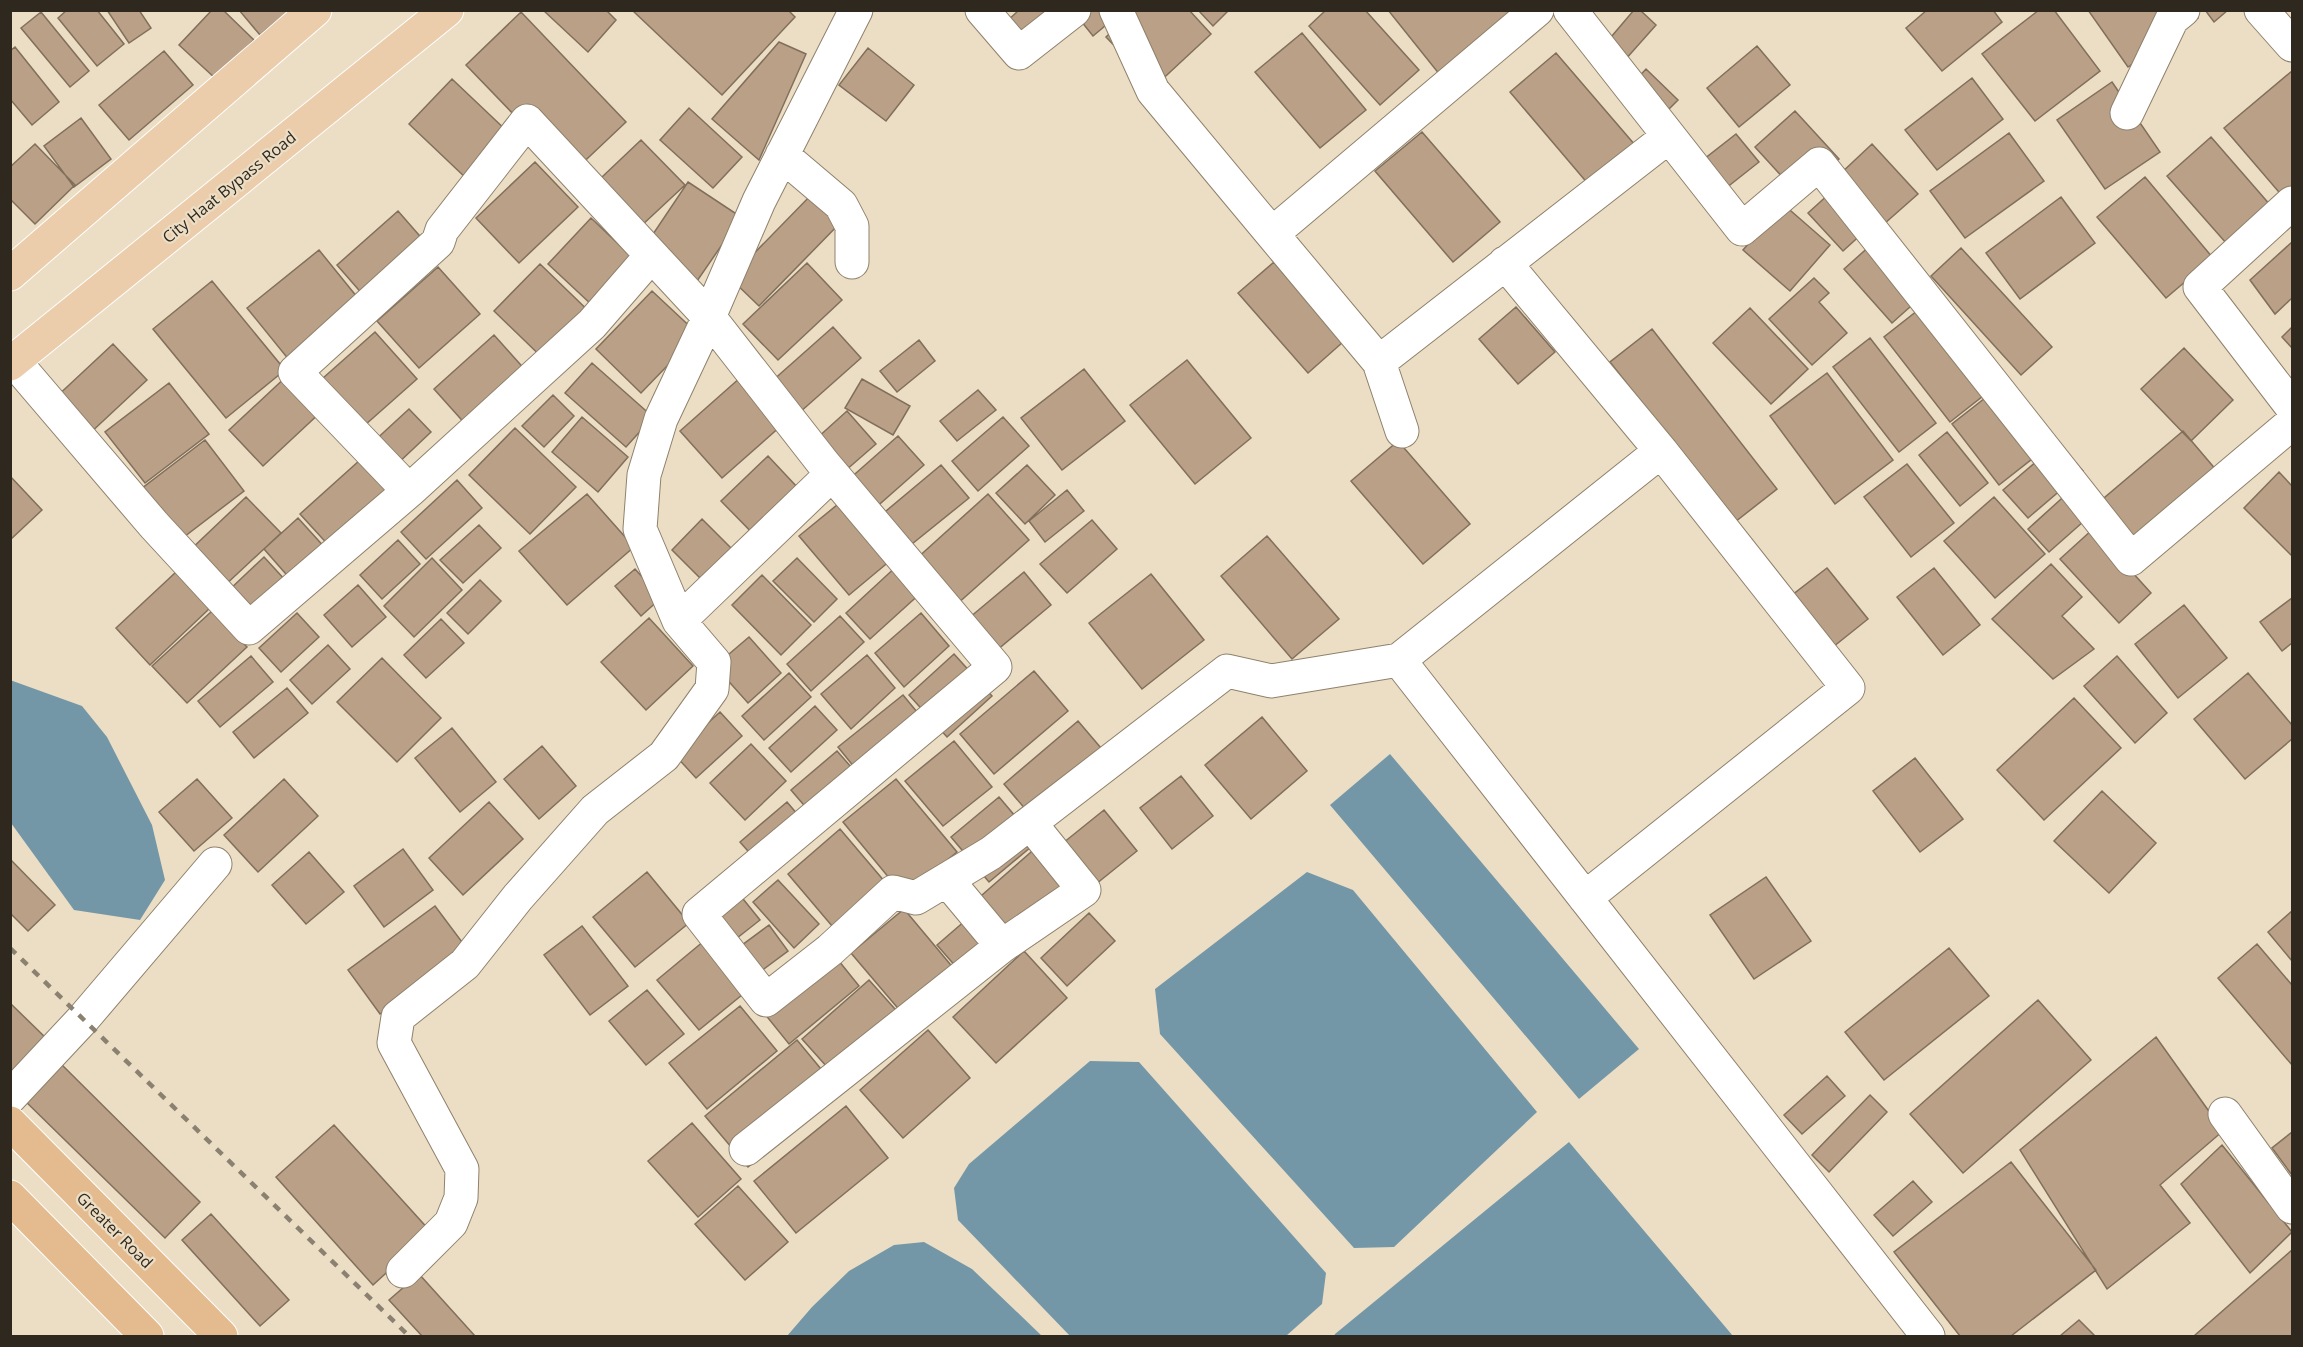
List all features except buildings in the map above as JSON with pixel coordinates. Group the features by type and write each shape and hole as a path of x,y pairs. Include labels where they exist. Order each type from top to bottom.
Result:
{"highway":[{"name":"Greater Road","path":"10,1123 221,1336"},
{"path":"10,1197 147,1336"}],"main road":[{"path":"10,274 315,10"},
{"name":"City Haat Bypass Road","path":"12,362 447,10"}],"street":[{"path":"403,1271 451,1223 461,1198 462,1169 394,1043 398,1017 465,964 518,897 595,810 664,756 712,689 714,662 679,621 640,529 644,475 661,418 709,317 759,201 856,10"},
{"path":"982,10 1019,53 1074,10"},
{"path":"1116,10 1153,91 1378,362 1402,431"},
{"path":"1272,234 1536,10"},
{"path":"1570,10 1742,230 1819,164 2131,559 2292,423"},
{"path":"2127,113 2172,19 2183,10"},
{"path":"2261,10 2292,45"},
{"path":"409,491 296,372 438,242 442,230 527,121 709,317 832,474 995,667 699,914 766,1000 830,950 893,892 916,898 991,853 1227,671 1271,681 1398,660 1661,451"},
{"path":"1378,362 1668,137"},
{"path":"782,155 841,205 852,226 852,262"},
{"path":"2292,203 2200,286 2292,407"},
{"path":"12,362 154,525 249,628 409,491 592,324 651,256"},
{"path":"1505,263 1661,451 1848,688 1585,898"},
{"path":"679,621 832,474"},
{"path":"1398,660 1928,1336"},
{"path":"746,1149 1002,946 1084,890 1030,823"},
{"path":"10,1097 83,1019 215,864"},
{"path":"946,880 1002,946"},
{"path":"2225,1114 2292,1207"}],"water":[{"path":"10,680 82,706 107,737 152,825 165,880 140,920 74,910 11,823"},
{"path":"1390,754 1639,1049 1579,1099 1330,805"},
{"path":"1307,872 1353,890 1537,1112 1394,1247 1354,1248 1160,1034 1155,989"},
{"path":"1090,1061 1139,1062 1326,1273 1322,1304 1286,1336 1070,1336 958,1220 954,1188 969,1164"},
{"path":"1569,1142 1733,1336 1334,1336 1335,1334"},
{"path":"924,1242 972,1269 1042,1336 787,1336 812,1307 849,1271 894,1245"}],"railway":[{"path":"10,948 409,1336"}]}
